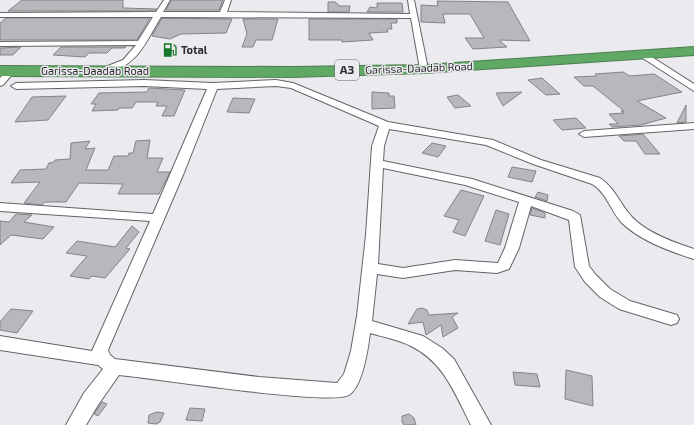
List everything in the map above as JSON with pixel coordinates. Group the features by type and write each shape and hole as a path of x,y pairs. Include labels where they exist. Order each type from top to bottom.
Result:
{"highway":[{"name":"Garissa-Daadab Road","path":"6,71 292,72 424,68 694,51"}],"street":[{"path":"103,71 128,61 135,55 167,0"},
{"path":"223,14 228,0"},
{"path":"411,0 424,68"},
{"path":"0,15 223,14 413,16"},
{"path":"0,44 141,43"},
{"path":"644,55 694,88"},
{"path":"0,83 6,71"},
{"path":"16,86 144,84 213,86 255,83 276,83 293,86 381,122 385,125 489,142 537,162 596,181 608,191 627,220 661,243 694,254"},
{"path":"108,363 100,350 158,218 213,86"},
{"path":"0,343 108,363 287,387 332,390 344,389 351,381 354,372 364,325 370,268 378,146 385,125"},
{"path":"584,134 694,126"},
{"path":"377,163 468,182 526,200 575,218 582,267 605,293 624,305 671,319"},
{"path":"370,268 403,273 455,265 489,268 504,266 512,248 526,200"},
{"path":"0,207 158,218"},
{"path":"364,325 417,341 436,353 448,364 482,425"},
{"path":"76,425 91,399 108,363"}],"building":[{"path":"22,0 123,0 123,8 157,9 155,11 8,11"},
{"path":"171,0 223,0 219,10 166,10"},
{"path":"437,1 508,2 530,41 499,40 507,47 473,49 465,38 484,38 470,14 443,14 445,23 421,22 421,5 438,6"},
{"path":"328,2 335,2 340,6 350,6 349,12 328,12"},
{"path":"377,3 402,3 403,12 367,12 370,7 377,8"},
{"path":"6,18 150,18 137,40 0,40 0,23"},
{"path":"162,18 232,19 226,33 181,34 170,39 152,36"},
{"path":"243,19 278,19 272,40 256,40 253,47 242,47 247,34"},
{"path":"309,19 397,19 397,23 391,23 392,29 387,29 388,32 369,33 373,40 342,42 342,40 309,40"},
{"path":"21,47 13,55 0,55 0,48"},
{"path":"61,47 126,47 112,48 107,53 89,53 85,57 53,55"},
{"path":"623,72 630,76 654,74 682,92 637,101 666,118 641,125 612,127 609,124 618,124 609,114 624,113 621,111 624,111 593,86 584,86 574,77 597,76 595,74"},
{"path":"542,78 560,94 546,95 528,80"},
{"path":"149,88 185,90 174,116 162,116 167,106 156,106 158,102 136,102 132,108 92,111 96,104 91,104 99,93 147,92"},
{"path":"372,92 389,93 389,96 394,96 395,108 372,109"},
{"path":"522,92 503,106 496,93"},
{"path":"458,95 471,106 455,108 447,97"},
{"path":"66,96 48,120 15,122 32,97"},
{"path":"233,98 255,99 249,113 227,112"},
{"path":"686,105 686,122 677,123"},
{"path":"576,118 586,128 562,130 553,120"},
{"path":"643,134 660,154 645,154 636,141 624,141 619,136"},
{"path":"150,140 147,158 163,158 157,172 170,172 159,194 118,194 123,184 79,183 66,202 45,202 42,205 24,203 40,182 11,183 20,170 46,169 49,163 54,162 55,160 70,159 71,143 90,141 85,149 95,148 86,170 108,170 114,156 128,156 129,153 133,153 136,141"},
{"path":"432,143 446,146 438,157 422,153"},
{"path":"512,167 536,171 532,182 508,177"},
{"path":"461,190 484,196 465,236 453,232 459,220 444,216"},
{"path":"538,192 548,195 547,201 535,197"},
{"path":"532,208 545,213 545,218 530,215"},
{"path":"496,210 509,214 500,245 485,241"},
{"path":"16,214 32,215 24,222 54,227 43,239 11,235 0,245 0,221 9,222"},
{"path":"132,226 139,232 126,248 130,249 105,278 92,276 89,279 70,276 87,256 66,253 77,241 115,247"},
{"path":"422,308 427,310 429,315 458,313 452,317 458,328 443,337 441,325 426,335 423,322 408,324 417,309"},
{"path":"11,309 33,311 17,333 0,330 0,322"},
{"path":"566,370 592,376 593,406 565,399"},
{"path":"513,372 537,374 540,387 515,385"},
{"path":"102,402 107,404 98,416 94,414"},
{"path":"190,408 205,409 202,421 186,420"},
{"path":"157,412 164,413 160,422 156,424 148,423 149,415"},
{"path":"409,414 414,418 416,425 404,425 402,422 402,416"}],"place":[{"name":"Total","path":"170,50"}]}
